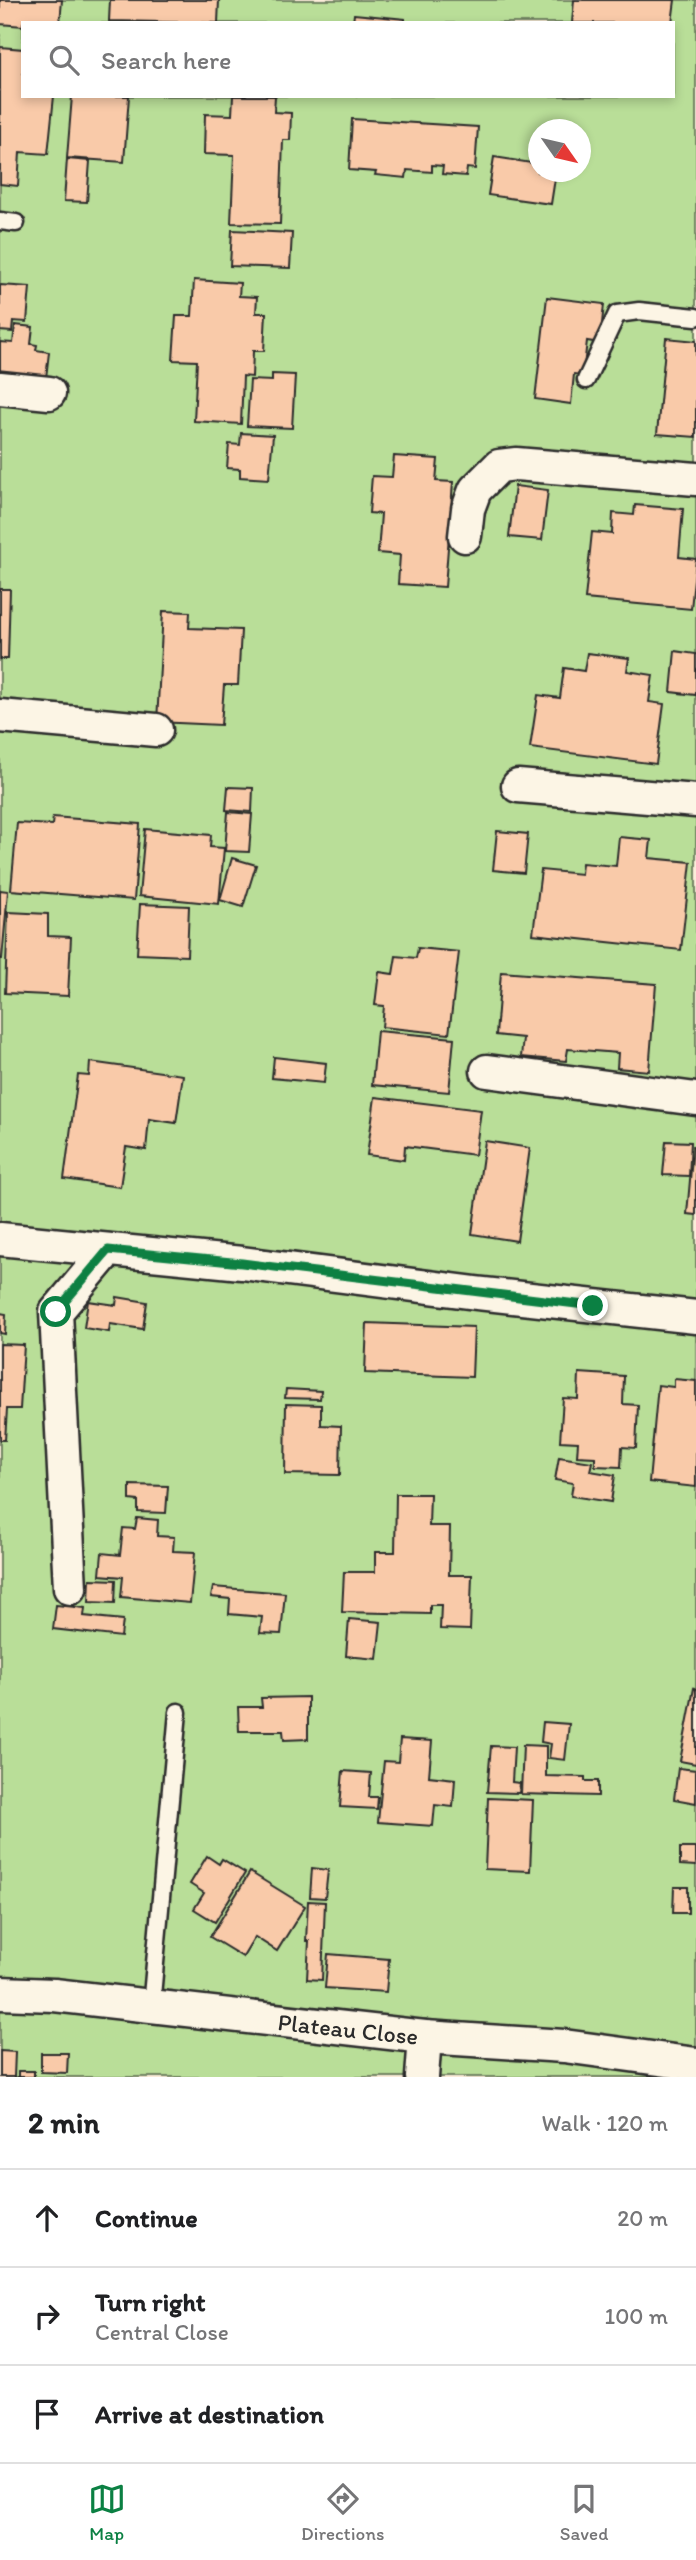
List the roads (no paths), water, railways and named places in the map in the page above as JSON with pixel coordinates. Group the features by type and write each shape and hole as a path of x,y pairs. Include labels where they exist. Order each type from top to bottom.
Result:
{"street":[{"path":"0,388 49,393"},
{"path":"465,536 468,509 475,489 499,466 516,464 696,479"},
{"path":"0,716 156,730"},
{"path":"518,786 696,800"},
{"path":"487,1071 696,1099"},
{"path":"0,1239 242,1263 476,1293 696,1317"},
{"path":"70,1588 56,1312 108,1250"},
{"name":"Plateau Close","path":"0,1993 54,1995 425,2037 564,2046 696,2064"},
{"path":"422,2077 425,2037"}],"lane":[{"path":"586,380 617,314 639,311 696,317"},
{"path":"151,2007 178,1712"}]}
